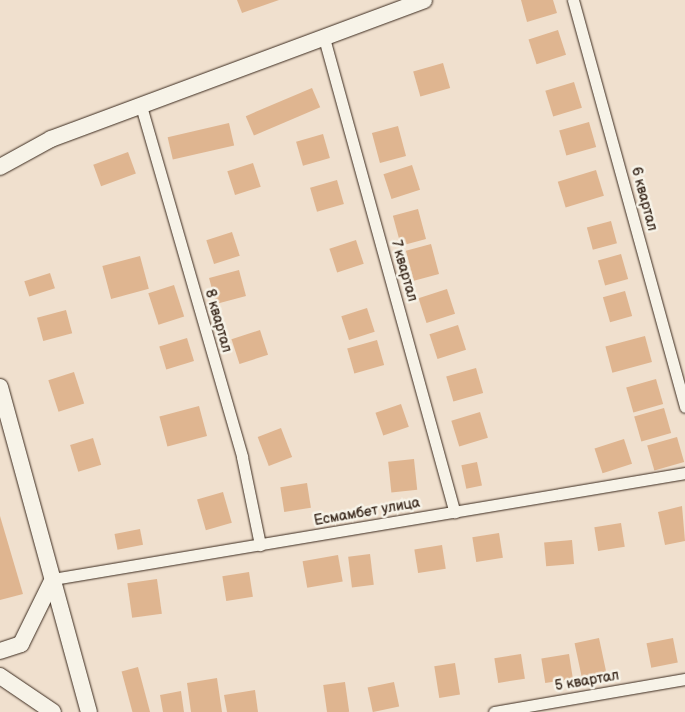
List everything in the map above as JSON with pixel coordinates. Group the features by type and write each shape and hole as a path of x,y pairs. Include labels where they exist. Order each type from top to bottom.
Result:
{"street":[{"path":"0,167 52,140 424,0"},
{"name":"6 квартал","path":"574,0 685,407"},
{"name":"7 квартал","path":"324,38 455,512"},
{"name":"8 квартал","path":"141,106 242,457 260,545"},
{"path":"0,387 88,712"},
{"name":"Есмамбет улица","path":"53,579 685,473"},
{"path":"0,651 21,644 53,579"},
{"path":"0,676 53,712"},
{"name":"5 квартал","path":"494,712 685,679"}],"building":[{"path":"237,0 279,0 242,13"},
{"path":"521,0 553,0 557,13 527,22"},
{"path":"558,30 566,55 537,64 529,40"},
{"path":"443,63 450,88 420,97 413,72"},
{"path":"574,82 582,108 553,117 545,91"},
{"path":"312,88 320,107 254,135 246,116"},
{"path":"589,122 596,147 566,156 559,131"},
{"path":"229,123 234,145 173,160 168,137"},
{"path":"398,126 406,156 380,163 372,133"},
{"path":"323,134 330,158 303,166 296,142"},
{"path":"128,152 136,174 101,186 93,165"},
{"path":"253,163 261,187 235,195 227,171"},
{"path":"412,165 420,190 392,199 383,174"},
{"path":"596,170 604,196 566,208 558,182"},
{"path":"337,180 344,204 317,212 310,188"},
{"path":"418,209 426,239 401,246 393,216"},
{"path":"611,221 617,243 593,250 587,227"},
{"path":"232,232 240,256 214,264 206,240"},
{"path":"356,240 364,264 337,272 329,249"},
{"path":"431,244 439,274 414,281 406,251"},
{"path":"621,254 628,279 605,286 598,261"},
{"path":"140,256 149,289 111,299 102,266"},
{"path":"239,270 246,296 216,304 209,278"},
{"path":"50,273 55,288 29,297 24,281"},
{"path":"174,285 184,316 159,325 148,293"},
{"path":"447,289 455,314 427,323 418,298"},
{"path":"625,291 632,316 610,322 603,297"},
{"path":"367,308 375,332 349,340 341,316"},
{"path":"66,310 72,333 43,341 37,318"},
{"path":"458,325 466,350 438,359 429,334"},
{"path":"260,330 268,355 240,364 231,339"},
{"path":"645,336 652,362 612,373 605,347"},
{"path":"187,338 194,361 166,369 159,346"},
{"path":"377,340 384,365 354,374 347,349"},
{"path":"476,368 483,393 453,402 446,377"},
{"path":"74,372 84,403 59,412 48,380"},
{"path":"656,379 663,404 633,413 626,388"},
{"path":"401,404 409,427 383,435 375,413"},
{"path":"199,406 207,436 167,447 159,417"},
{"path":"664,408 671,433 641,442 634,417"},
{"path":"480,412 488,438 459,447 451,421"},
{"path":"281,428 292,457 269,466 258,437"},
{"path":"677,437 684,462 654,471 647,446"},
{"path":"93,438 101,465 78,472 70,445"},
{"path":"624,439 632,464 603,473 595,449"},
{"path":"414,459 417,490 391,493 388,462"},
{"path":"477,462 482,485 466,489 461,465"},
{"path":"307,483 311,508 284,512 280,487"},
{"path":"223,492 232,523 206,530 197,499"},
{"path":"682,506 685,541 665,545 658,512"},
{"path":"0,516 23,594 0,600"},
{"path":"621,523 625,547 598,551 594,527"},
{"path":"140,529 143,545 118,550 114,534"},
{"path":"499,533 503,558 476,562 472,537"},
{"path":"572,540 574,564 546,566 544,542"},
{"path":"442,545 446,569 418,573 414,549"},
{"path":"370,554 374,585 352,587 348,557"},
{"path":"338,555 343,582 307,588 303,561"},
{"path":"249,572 253,597 226,601 222,576"},
{"path":"157,579 162,614 132,618 127,583"},
{"path":"599,638 606,672 582,677 575,643"},
{"path":"673,638 678,663 651,668 646,643"},
{"path":"521,654 525,679 498,683 494,658"},
{"path":"569,654 573,679 545,683 541,658"},
{"path":"455,663 460,695 439,698 434,666"},
{"path":"138,667 150,712 132,712 122,671"},
{"path":"217,678 222,712 191,712 187,683"},
{"path":"345,682 349,712 327,712 323,685"},
{"path":"394,682 399,706 373,712 368,688"},
{"path":"255,690 258,712 227,712 224,695"},
{"path":"181,691 184,712 163,712 160,695"}]}
